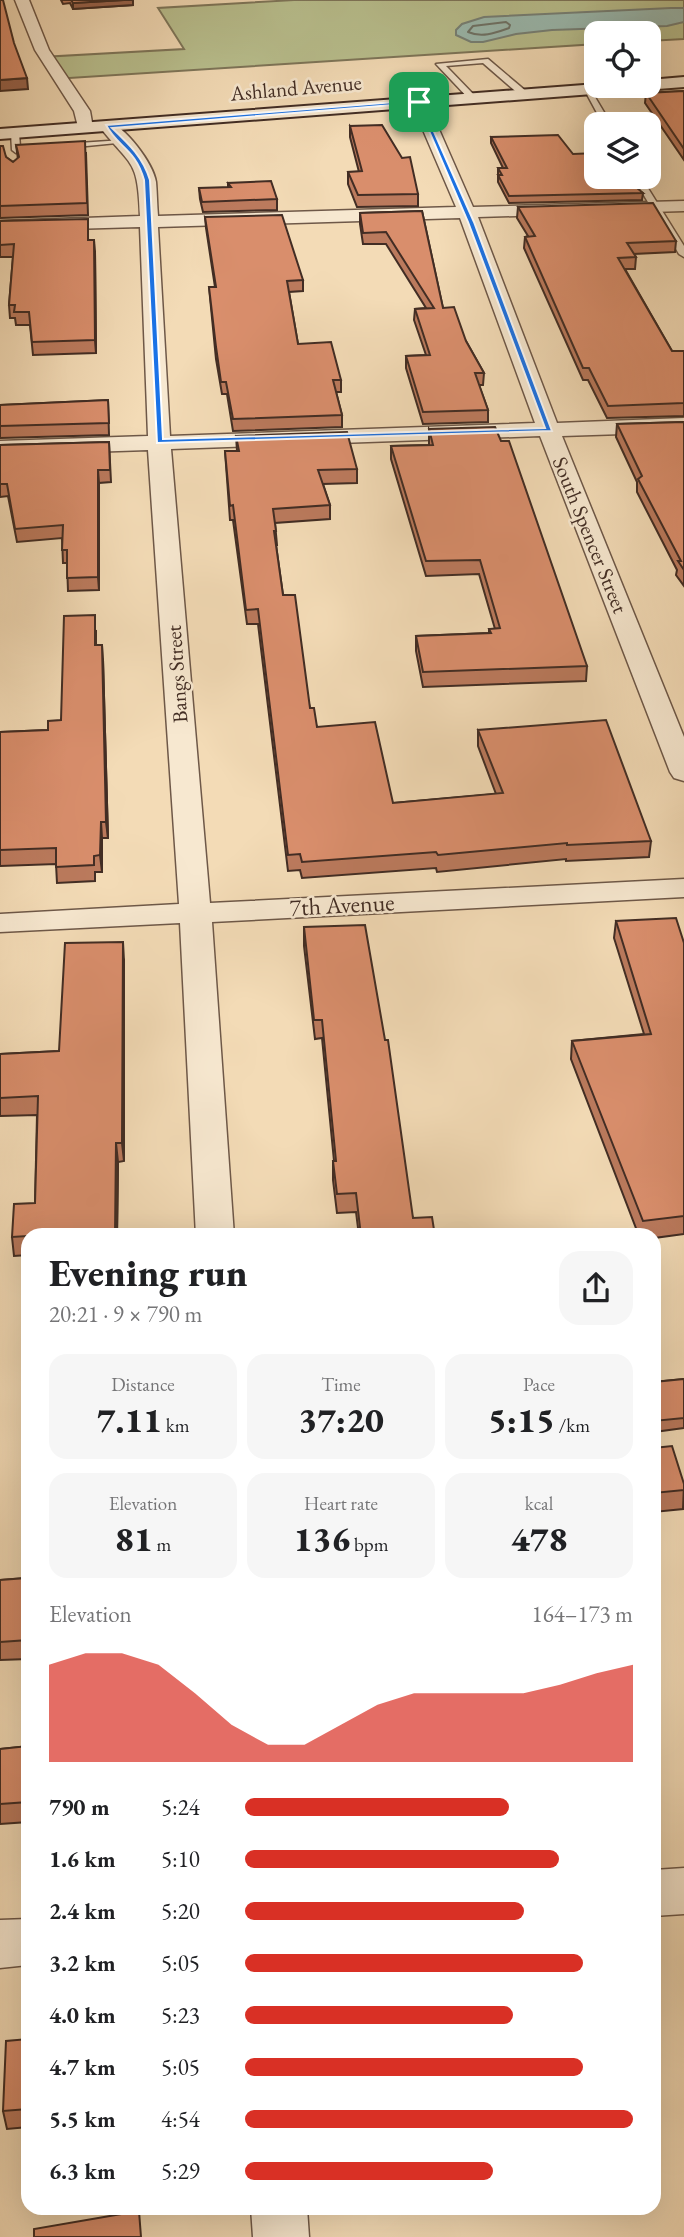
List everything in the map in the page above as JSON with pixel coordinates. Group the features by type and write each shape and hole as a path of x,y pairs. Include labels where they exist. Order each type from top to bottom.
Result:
{"street":[{"name":"Bangs Street","path":"22,0 42,50 67,97 93,124 143,165 147,180 159,442 195,912 215,1228"},
{"path":"661,84 684,82"},
{"name":"Ashland Avenue","path":"10,139 93,124 584,89"},
{"name":"South Spencer Street","path":"419,102 466,212 684,772"},
{"path":"0,226 684,206"},
{"path":"0,448 684,425"},
{"name":"7th Avenue","path":"0,923 684,888"},
{"path":"661,1893 684,1891"},
{"path":"0,1944 21,1942"},
{"path":"279,2215 281,2237"}],"lane":[{"path":"472,98 440,64 485,61 524,94"},
{"path":"10,159 10,139 93,124"},
{"path":"644,189 684,254"}],"green space":[{"path":"294,0 684,0 684,39 661,40 661,21 584,21 584,45 54,79 42,57 184,49 158,8"}],"water":[{"path":"684,8 684,22 667,26 661,26 661,21 584,21 584,29 516,34 483,42 471,42 456,35 456,30 462,24 484,17"}],"building":[{"path":"0,0 3,0 14,43 27,78 0,80"},
{"path":"71,0 124,0 73,3"},
{"path":"684,91 684,149 649,98 661,98 661,92"},
{"path":"382,125 402,158 410,157 418,194 358,195 348,172 362,171 350,126"},
{"path":"558,135 573,154 584,154 584,189 638,189 643,193 509,196 498,175 502,175 498,168 507,168 491,137"},
{"path":"85,141 87,203 0,206 0,146 3,146 6,157 13,162 19,157 16,145"},
{"path":"271,181 277,199 202,202 199,188 231,187 228,183"},
{"path":"653,203 676,241 627,243 636,257 618,258 672,351 684,351 684,403 608,406 589,368 583,368 525,237 535,236 518,207"},
{"path":"422,211 443,308 454,307 466,341 484,373 475,373 488,410 423,412 406,356 430,355 415,309 434,308 386,232 363,233 360,213"},
{"path":"282,215 303,280 287,281 298,344 331,342 341,380 333,380 342,415 233,419 226,382 221,382 216,347 209,287 216,287 205,217"},
{"path":"88,219 88,240 94,240 95,340 32,342 29,312 14,312 15,305 9,305 14,244 0,245 0,221"},
{"path":"108,400 109,423 0,426 0,405"},
{"path":"684,422 684,570 638,479 642,476 617,424"},
{"path":"495,427 501,441 509,441 587,666 423,672 416,636 491,633 489,629 500,628 480,560 426,561 391,446 433,445 429,429"},
{"path":"347,432 357,469 318,470 330,505 273,509 283,595 295,595 310,708 314,708 317,727 375,722 393,803 503,793 478,730 606,720 651,841 567,843 438,855 436,852 302,862 300,854 288,855 258,609 246,610 233,505 230,506 225,451 239,451 236,436"},
{"path":"109,442 110,470 98,470 98,577 67,578 67,550 62,550 63,525 15,529 7,484 0,484 0,445"},
{"path":"95,615 95,645 102,645 106,822 101,822 100,855 94,856 94,865 56,867 56,848 0,850 0,732 48,730 48,721 61,720 64,616"},
{"path":"676,918 684,943 684,1216 643,1221 572,1041 651,1034 616,921"},
{"path":"365,925 385,1040 388,1040 413,1218 432,1217 434,1228 360,1228 356,1193 337,1194 322,1020 314,1020 304,927"},
{"path":"123,942 122,1143 116,1143 115,1228 21,1228 21,1236 12,1237 14,1204 35,1203 38,1096 0,1098 0,1054 59,1051 65,943"},
{"path":"684,1379 684,1418 661,1420 661,1381"},
{"path":"672,1446 684,1490 661,1492 661,1447"},
{"path":"21,1578 21,1640 0,1642 0,1580"},
{"path":"21,1747 21,1802 0,1804 0,1749"},
{"path":"21,2040 21,2110 3,2111 6,2041"},
{"path":"116,2215 139,2215 141,2237 34,2237 34,2229"}],"route":[{"path":"419,102 471,222 550,430 159,442 147,180 143,165 135,152 107,126 419,102"}]}
